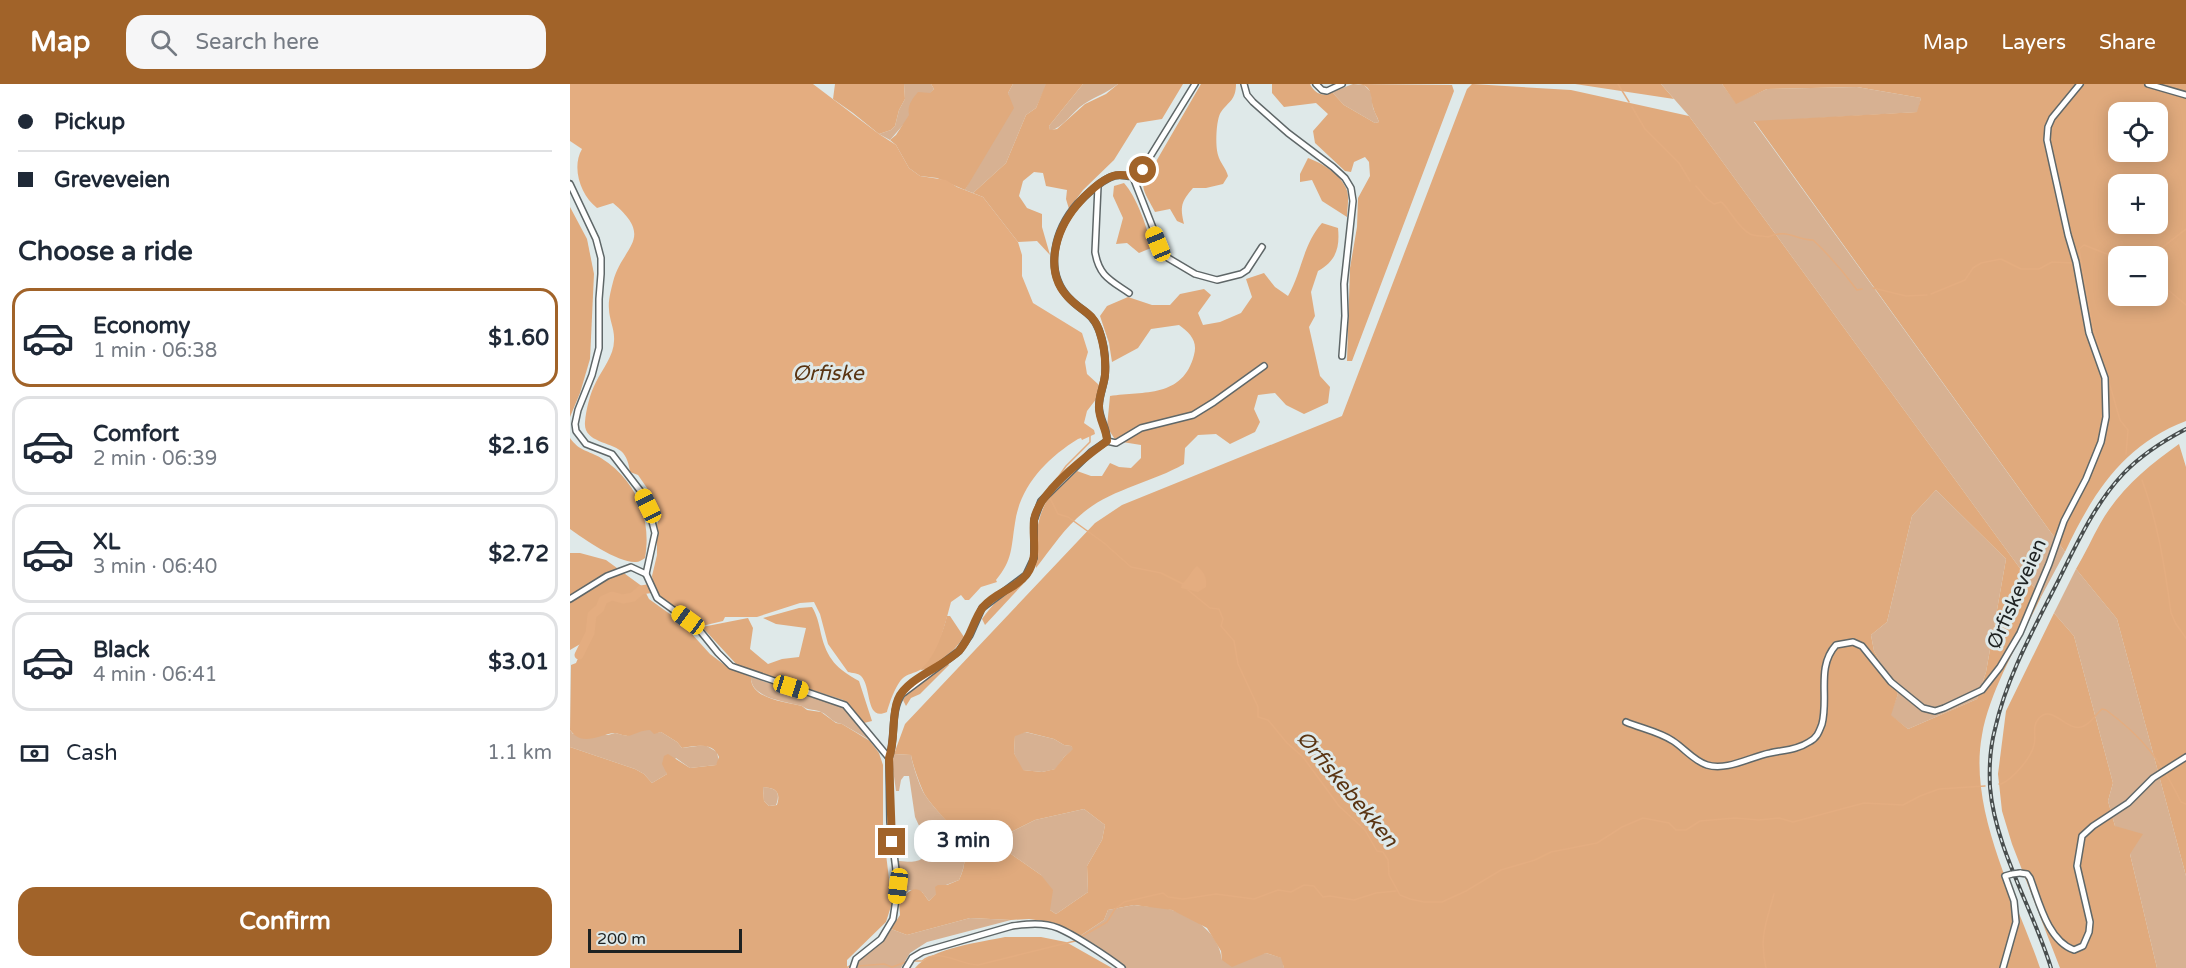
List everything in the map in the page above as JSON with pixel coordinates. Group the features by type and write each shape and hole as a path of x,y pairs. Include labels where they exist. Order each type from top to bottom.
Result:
{"street":[{"path":"1105,443 1098,408 1105,375 1100,331 1093,317 1071,301 1061,290 1054,262 1058,238 1065,221 1078,204 1098,186 1114,176 1137,176 1143,170 1196,84"},
{"path":"1244,84 1248,95 1254,102 1288,133 1333,167 1345,178 1351,188 1353,201 1344,284 1345,316 1342,356"},
{"path":"1316,84 1322,90 1327,91 1342,84"},
{"name":"Ørfiskeveien","path":"1626,722 1666,737 1697,760 1706,765 1717,766 1790,750 1817,736 1824,716 1825,668 1828,654 1836,645 1853,642 1862,646 1891,682 1923,708 1935,711 1982,690 2000,667 2020,633 2064,521 2086,479 2101,442 2106,417 2105,378 2090,333 2047,140 2048,127 2052,118 2080,84"},
{"path":"2148,84 2186,95"},
{"path":"1132,177 1162,251 1168,258 1195,274 1217,280 1241,274 1247,270 1262,247"},
{"path":"570,184 596,239 601,258 599,348 592,375 578,410 576,431 586,444 612,454 642,493 655,533 646,574 659,601 697,627 731,666 845,705 889,758"},
{"path":"1098,186 1095,252 1097,262 1106,277 1129,292"},
{"path":"853,968 856,959 886,933 893,919 898,886 890,822 889,758 893,745 897,703 902,694 959,651 970,635 982,608 1021,580 1030,569 1034,558 1036,509 1048,493 1092,452 1105,443 1116,442 1142,428 1193,415 1264,366"},
{"path":"570,599 619,571 631,567 646,574"},
{"path":"2003,968 2016,922 2014,902 2005,876 2027,874 2048,923 2060,943 2074,950 2083,946 2089,932 2090,922 2077,866 2082,836 2092,826 2128,803 2162,771 2186,757"},
{"path":"906,968 912,958 922,952 1012,926 1042,924 1059,928 1122,968"}],"shaded area":[{"path":"835,84 904,84 905,99 899,110 895,126 879,134 833,99"},
{"path":"904,84 931,84 934,89 890,140 879,134 895,126 899,110 905,99"},
{"path":"931,84 1013,84 1008,93 1014,108 965,190 937,178 920,176 909,168 896,145 890,140 909,115 909,106 914,97 918,92 930,93 934,89"},
{"path":"1013,84 1047,84 1036,108 1026,115 1006,163 973,193 965,190 1009,100 1008,93"},
{"path":"1046,84 1083,84 1049,126 1050,130 1057,129 1085,104 1106,94 1118,84 1183,84 1162,119 1137,123 1114,160 1083,190 1069,209 1066,199 1067,190 1046,186 1043,173 1034,172 1023,181 1019,196 1027,208 1042,214 1042,227 1050,255 1037,241 1018,242 983,197 973,193 1006,163 1026,115 1036,108"},
{"path":"1083,84 1118,84 1084,104 1060,126 1050,131 1049,126"},
{"path":"1201,84 1236,84 1233,97 1219,115 1216,133 1218,155 1228,176 1223,184 1193,188 1182,204 1184,224 1177,221 1170,209 1155,212 1145,193 1144,183 1148,172"},
{"path":"1272,84 1310,84 1320,94 1332,92 1344,105 1375,123 1379,122 1373,109 1369,89 1358,84 1452,85 1454,91 1352,361 1347,361 1350,268 1357,227 1358,198 1370,176 1369,162 1365,157 1354,162 1351,172 1345,171 1315,143 1313,131 1328,114 1316,103 1284,107 1272,93"},
{"path":"1353,84 1364,85 1371,92 1373,108 1379,122 1375,123 1344,105 1332,92"},
{"path":"1472,84 1571,90 1689,116 2041,597 2007,664 1992,700 1982,735 1979,764 1988,823 2007,883 2040,968 1284,968 1281,958 1266,953 1232,967 1222,960 1221,951 1207,928 1172,910 1134,905 1108,910 1104,920 1080,936 1050,922 1029,919 970,918 907,935 891,929 900,915 899,902 907,894 915,889 919,890 929,901 936,894 935,887 959,880 964,866 962,843 925,795 911,755 894,754 905,724 1095,523 1122,505 1342,416 1467,89","holes":["1936,490 2006,559 1986,672 1977,699 1908,729 1891,715 1898,694 1874,651 1871,635 1887,622 1912,516","1026,732 1054,739 1073,749 1055,769 1042,772 1023,770 1014,753 1015,736","1084,809 1105,825 1102,840 1087,866 1088,892 1056,914 1050,910 1053,890 1041,875 1011,854 1006,843 1009,833 1035,820"]},
{"path":"1575,84 1661,84 1674,99"},
{"path":"1661,84 1722,84 1736,103 1767,89 1857,87 1921,98 1918,112 1754,122 2065,552 2041,597 1689,116"},
{"path":"1722,84 2186,84 2186,421 2144,443 2112,473 2087,510 2065,552 1754,121 1917,112 1921,98 1857,87 1767,89 1736,104"},
{"path":"1308,158 1340,178 1348,195 1347,217 1322,201 1312,180 1300,182 1300,174"},
{"path":"1124,183 1137,205 1150,241 1151,248 1139,253 1127,243 1116,244 1123,218 1113,196 1114,186"},
{"path":"570,207 587,239 594,274 590,359 570,417"},
{"path":"1322,223 1338,228 1338,242 1333,258 1318,271 1311,292 1315,316 1309,327 1320,376 1330,387 1328,403 1304,414 1286,405 1275,393 1258,395 1254,409 1260,422 1255,432 1230,444 1216,434 1198,435 1185,448 1184,464 1095,504 1058,538 1036,568 1038,523 1044,506 1052,494 1077,471 1091,476 1102,476 1110,463 1119,467 1131,468 1141,458 1141,445 1116,441 1107,427 1110,396 1149,392 1172,386 1189,369 1194,355 1195,346 1192,338 1179,325 1151,329 1138,348 1112,362 1109,343 1100,316 1107,306 1128,297 1152,305 1170,305 1180,294 1204,289 1211,295 1198,313 1203,325 1220,322 1241,313 1252,297 1246,279 1264,273 1275,287 1288,296 1311,240"},
{"path":"570,438 581,448 613,467 632,489 639,501 646,529 647,543 645,558 642,560 636,562 620,559 570,529"},
{"path":"2179,444 2186,467 2186,876 2117,619 2076,569 2100,524 2116,500 2145,470"},
{"path":"1936,490 2006,559 1986,672 1977,699 1908,729 1890,715 1898,694 1874,651 1871,635 1887,622 1912,516"},
{"path":"570,553 580,553 606,560 643,587 649,599 681,622 710,654 726,666 751,677 752,684 762,695 802,706 807,710 821,712 836,723 842,724 870,741 879,753 883,765 883,830 892,903 886,922 847,960 847,968 570,968 570,747 635,769 644,774 652,783 667,774 662,764 664,756 668,754 690,768 716,765 719,757 713,749 708,747 682,748 661,732 654,734 650,730 628,736 614,733 590,739 575,735 570,730 571,665 576,663 589,633 582,643 570,650","holes":["763,787 778,794 777,805 769,806 764,801"]},
{"path":"2076,569 2117,619 2186,876 2186,968 2157,968 2130,854 2115,826 2108,801 2113,783 2074,636 2054,613"},
{"path":"1024,583 985,625 982,619 996,602"},
{"path":"812,607 826,650 839,667 859,681 872,721 864,723 843,700 738,666 702,627 748,618 753,628 750,649 768,664 799,657 806,628 776,624 763,618 799,608"},
{"path":"2054,613 2074,636 2113,783 2108,801 2115,826 2143,834 2130,854 2157,968 2060,968 2012,844 2002,811 1998,774 2006,711"},
{"path":"947,616 950,616 964,637 939,663 920,670 936,644"},
{"path":"947,662 949,665 920,694 911,698 906,706 903,700 908,692"},
{"path":"751,677 844,708 873,742 821,712 762,694 752,684"},
{"path":"570,730 573,734 608,735 615,733 627,736 640,730 661,732 682,748 705,745 717,752 719,762 716,765 690,768 676,758 666,769 667,774 652,783 644,774 635,769 570,747"},
{"path":"1025,732 1054,739 1074,749 1064,757 1056,769 1042,772 1022,770 1014,753 1015,735"},
{"path":"894,754 911,755 923,792 962,843 964,866 959,880 946,885 929,901 922,892 909,890 899,902 899,861 913,862 925,857 927,843 915,817 909,776 904,776 899,791 896,791 892,762"},
{"path":"763,787 771,788 778,794 776,805 769,806 764,801"},
{"path":"1084,809 1105,825 1102,840 1087,866 1088,892 1056,914 1050,910 1041,875 1011,854 1006,843 1009,833 1035,820"},
{"path":"1134,905 1167,909 1198,922 1216,942 1222,960 1266,953 1282,958 1284,968 1126,968 1080,936 1104,920 1108,910"},
{"path":"970,918 1011,920 927,942 910,953 901,968 856,968 857,963 891,929 907,935"},
{"path":"1005,937 1041,937 1066,942 1112,968 915,968 932,955"}],"water":[{"name":"Ørfiske","path":"570,84 813,84 896,145 909,168 920,176 946,180 983,197 1018,242 1022,255 1022,276 1033,303 1082,333 1088,352 1085,362 1087,374 1099,385 1097,398 1087,411 1084,423 1094,430 1095,434 1082,440 1078,439 1056,455 1037,474 1029,485 1018,510 1010,553 997,582 981,587 969,600 965,600 961,595 951,602 932,656 920,670 907,675 900,681 887,712 880,714 875,712 861,676 848,672 828,644 820,614 814,602 800,603 757,617 725,617 723,621 702,626 664,601 654,588 652,576 657,555 659,518 647,488 638,475 630,472 626,458 621,451 593,438 586,429 585,422 590,396 610,357 613,346 614,333 609,306 612,285 634,234 626,215 613,203 597,208 582,189 577,165 582,149 570,141"},
{"path":"1197,566 1202,570 1206,587 1198,592 1181,588 1182,584"}],"waterway":[{"path":"1618,84 1629,102"},
{"path":"1632,107 1645,129 1679,163 1690,181"},
{"path":"1696,186 1714,204 1721,202 1724,204 1750,234 1768,237 1786,234 1813,240 1857,290 1862,289"},
{"path":"2164,246 2186,229"},
{"path":"2108,254 2084,245 2079,249 2092,323 2120,420 2128,430 2126,454"},
{"path":"1931,294 1965,280 1973,268 1981,263 2001,259 2021,269 2039,269 2052,262 2073,263"},
{"path":"1873,288 1906,296 1927,295"},
{"path":"2168,290 2186,305"},
{"name":"Ørfiskebekken","path":"1048,492 1066,466 1090,442 1090,436"},
{"path":"2142,480 2157,529 2171,613 2186,638"},
{"name":"Ørfiskebekken","path":"1049,496 1058,514 1068,517 1104,543 1131,567 1161,573 1183,584"},
{"path":"579,655 590,633 592,615 600,608 603,600 612,596 623,599 633,597 641,590 654,588"},
{"name":"Ørfiskebekken","path":"1188,590 1210,608 1219,609 1223,619 1221,626 1234,641 1238,664 1258,707 1258,717 1268,720 1287,743 1303,757 1339,806 1365,830 1377,851 1383,852 1388,860 1389,875 1400,895 1410,899 1442,902 1501,870 1535,860 1551,852 1597,843 1622,827 1643,818 1669,823 1676,830 1686,830 1700,821 1735,818 1759,820 1779,818 1793,822 1864,803 1903,805 1939,789 1985,786"},
{"name":"Ørfiskebekken","path":"1999,784 2016,773 2029,756 2035,742 2035,725 2039,718 2049,714 2070,725 2081,727 2090,722 2102,709 2119,720 2141,740 2166,774 2181,802 2186,804"},
{"path":"1081,937 1107,922 1115,909 1124,902 1163,893 1168,897 1183,899 1216,894 1254,899 1278,890 1291,892 1304,885 1314,886 1323,897 1354,900 1376,893 1396,891"},
{"path":"1766,968 1763,939 1774,894"},
{"path":"913,961 942,956 978,965 1075,941"},
{"path":"858,966 884,964 892,967 906,962"},
{"path":"846,968 850,966"}],"railway":[{"path":"2051,968 2007,856 1993,810 1990,773 1995,729 2020,656 2094,514 2112,486 2130,467 2169,438 2186,429"}],"route":[{"path":"892,842 889,758 893,745 898,699 907,688 959,651 970,635 982,608 1026,575 1034,558 1036,509 1041,501 1092,452 1107,441 1098,408 1105,375 1100,331 1093,317 1071,301 1061,290 1054,268 1055,250 1060,230 1078,204 1109,178 1119,175 1137,176 1143,170"}]}
